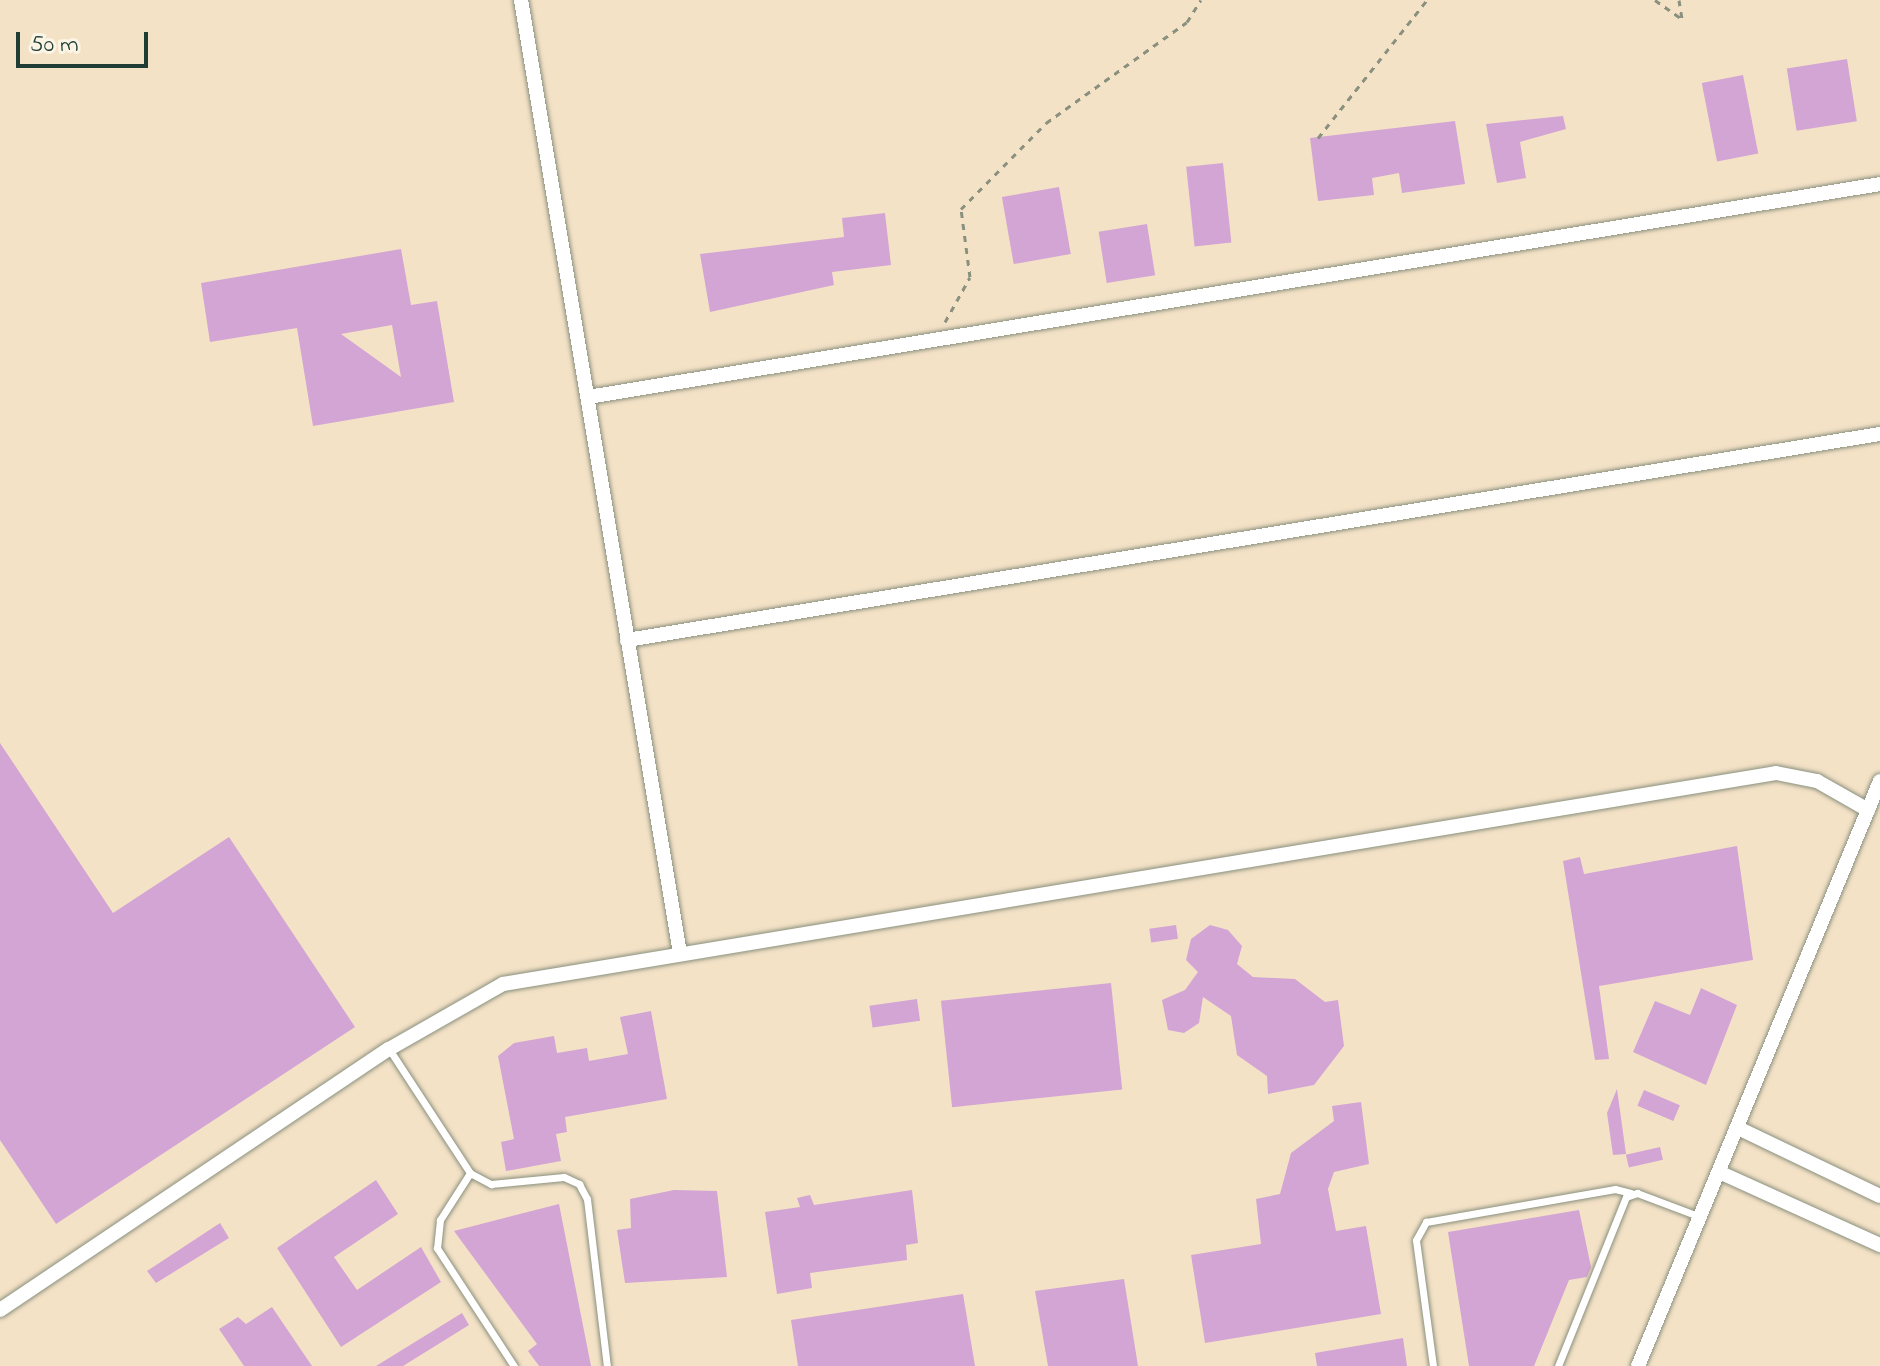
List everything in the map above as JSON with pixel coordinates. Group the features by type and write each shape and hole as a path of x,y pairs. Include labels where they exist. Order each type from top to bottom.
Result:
{"street":[{"path":"521,0 680,953"},
{"path":"588,397 1880,184"},
{"path":"627,640 1880,434"},
{"path":"0,1310 389,1049 484,990 680,953 1776,773 1817,781 1868,810"},
{"path":"1638,1366 1880,781"},
{"path":"1738,1128 1880,1196"},
{"path":"1719,1172 1880,1245"}],"lane":[{"path":"389,1049 470,1173 491,1184 564,1177 579,1184 607,1366"},
{"path":"470,1173 440,1220 437,1248 514,1366"},
{"path":"1433,1366 1416,1240 1426,1222 1615,1189 1701,1217"},
{"path":"1558,1366 1631,1193"}],"path":[{"path":"936,340 970,277 961,209 1046,123 1187,22 1201,0"},
{"path":"1318,138 1427,0"},
{"path":"1655,0 1682,19 1679,0"}],"building":[{"path":"1847,59 1857,121 1797,131 1787,69"},
{"path":"1743,75 1758,154 1717,162 1702,83"},
{"path":"1563,116 1566,129 1520,142 1526,178 1497,183 1486,124"},
{"path":"1455,121 1465,184 1402,193 1399,173 1372,178 1374,195 1318,201 1310,138"},
{"path":"1223,163 1231,243 1195,246 1186,167"},
{"path":"1059,187 1071,254 1014,264 1002,197"},
{"path":"885,213 891,265 832,272 834,285 710,312 700,254 844,237 842,218"},
{"path":"1147,224 1155,275 1107,283 1099,232"},
{"path":"401,249 411,305 437,301 454,402 313,426 297,328 210,342 201,283","holes":["392,325 401,377 341,334"]},
{"path":"0,743 113,913 229,837 355,1027 56,1224 0,1140"},
{"path":"1737,846 1753,960 1599,986 1609,1059 1595,1060 1563,861 1580,857 1584,874"},
{"path":"1176,925 1178,939 1151,943 1149,929"},
{"path":"1210,925 1228,930 1242,946 1237,964 1253,977 1295,979 1325,1002 1338,1000 1344,1046 1314,1085 1268,1094 1267,1076 1237,1055 1231,1016 1203,997 1199,1023 1184,1033 1168,1030 1162,1000 1185,990 1198,972 1186,960 1191,939"},
{"path":"1111,983 1122,1089 952,1107 941,1001"},
{"path":"1701,988 1737,1005 1706,1085 1633,1052 1655,1001 1690,1015"},
{"path":"917,999 920,1021 873,1027 869,1006"},
{"path":"651,1011 667,1099 565,1117 567,1132 556,1134 561,1161 506,1171 501,1142 514,1139 498,1056 514,1043 554,1036 557,1053 587,1048 589,1061 628,1054 620,1017"},
{"path":"1617,1089 1626,1154 1613,1155 1607,1113"},
{"path":"1644,1090 1680,1105 1673,1121 1637,1106"},
{"path":"1361,1102 1369,1164 1334,1172 1328,1189 1336,1231 1366,1226 1381,1314 1205,1343 1191,1255 1261,1244 1256,1199 1280,1194 1291,1153 1334,1121 1332,1106"},
{"path":"1660,1147 1663,1160 1629,1168 1626,1155"},
{"path":"376,1180 398,1214 334,1257 357,1290 421,1247 441,1282 341,1347 277,1248"},
{"path":"674,1190 717,1191 727,1277 625,1283 617,1230 631,1228 630,1199"},
{"path":"912,1190 918,1243 906,1245 907,1260 810,1273 812,1288 777,1294 765,1212 800,1207 797,1198 810,1195 814,1205"},
{"path":"559,1204 591,1366 539,1366 528,1351 537,1344 454,1231"},
{"path":"1579,1210 1591,1267 1587,1277 1569,1280 1534,1366 1469,1366 1448,1232"},
{"path":"220,1223 229,1238 156,1283 147,1271"},
{"path":"1124,1279 1138,1366 1048,1366 1035,1291"},
{"path":"963,1294 975,1366 798,1366 791,1320"},
{"path":"272,1307 312,1366 244,1366 219,1329 238,1317 246,1324"},
{"path":"462,1313 469,1325 403,1366 376,1366"},
{"path":"1403,1338 1407,1366 1317,1366 1315,1353"}]}
